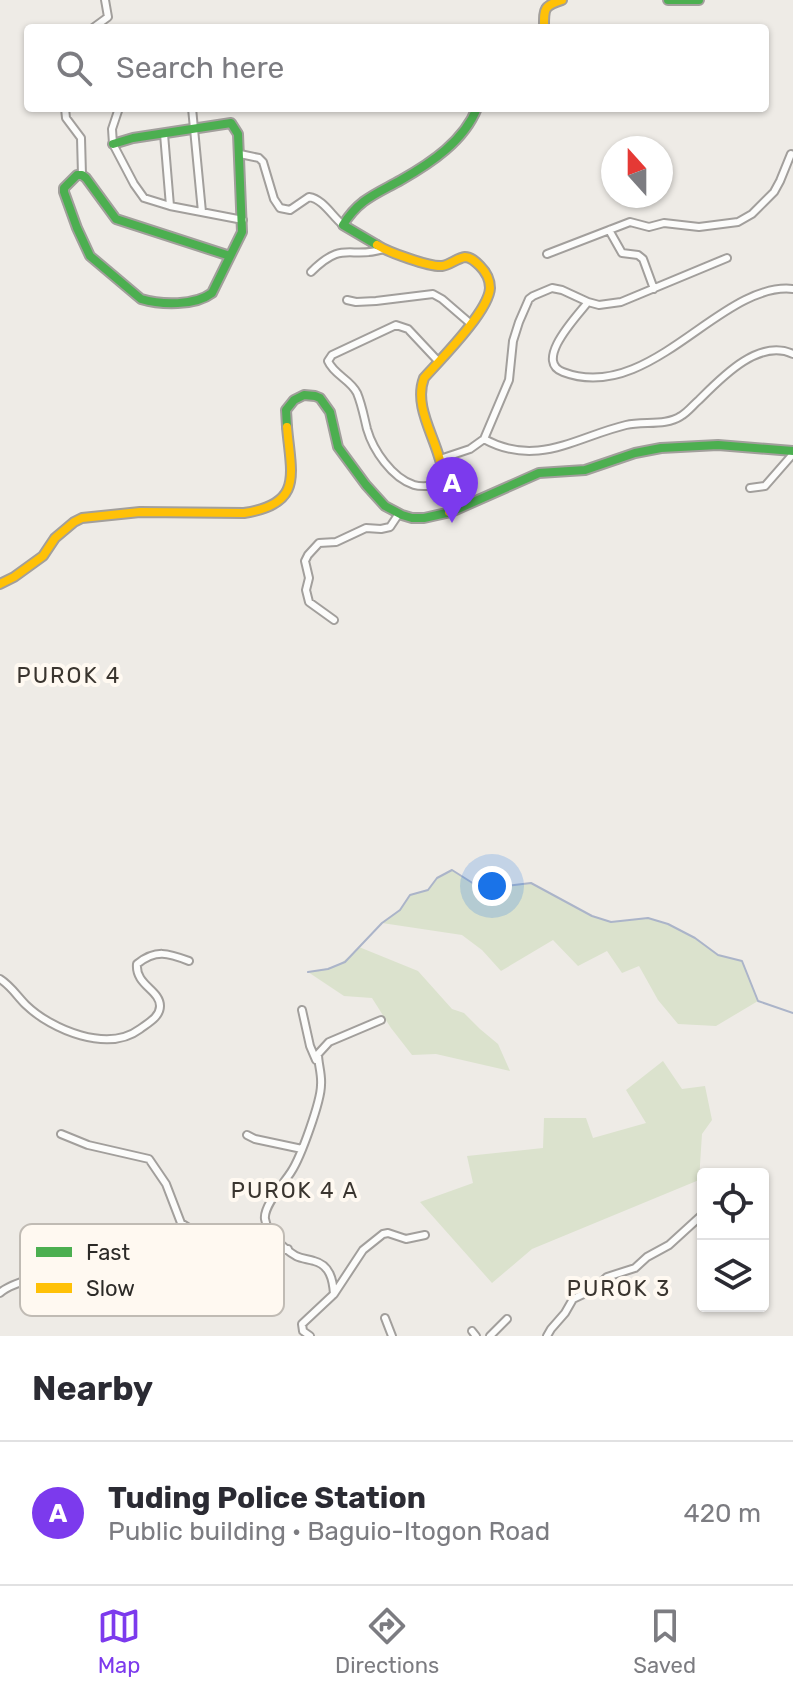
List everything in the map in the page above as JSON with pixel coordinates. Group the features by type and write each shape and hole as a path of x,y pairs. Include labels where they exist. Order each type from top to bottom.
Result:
{"street":[{"path":"98,24 108,17 105,0"},
{"path":"544,24 544,10 549,4 562,0"},
{"path":"668,0 699,0"},
{"path":"65,112 66,118 81,138 82,175 116,219 230,256"},
{"path":"118,112 112,129 113,144 139,193 149,201 243,220"},
{"path":"193,112 202,212"},
{"path":"343,225 357,205 370,195 405,178 441,153 472,122 476,112"},
{"path":"82,175 72,179 64,192 83,243 94,261 141,299 196,302 207,298 239,241 243,220 240,154 235,127 231,123 133,138 113,144"},
{"path":"164,134 170,206"},
{"path":"240,154 259,158 263,162 280,208 290,210 309,197 317,198 343,225 384,249 436,266 447,265 463,257 473,259 484,270 490,290 479,312 424,378 421,386 424,414 454,510"},
{"path":"547,254 633,222 649,227 664,223 700,227 738,222 752,214 774,192 791,154"},
{"path":"609,230 622,253 638,255 643,259 654,289"},
{"path":"311,272 335,253 384,249"},
{"path":"440,459 470,449 484,439 509,380 513,341 523,311 529,299 538,292 552,288 599,305 621,302 727,258"},
{"path":"588,302 555,347 554,365 565,373 599,379 649,362 746,299 768,290 793,289"},
{"path":"347,300 376,301 433,294 471,324"},
{"path":"438,361 408,329 396,325 332,355 328,361 335,372 354,388 367,430 386,463 414,485 445,484"},
{"path":"484,439 509,450 538,451 571,444 626,425 677,419 749,359 767,351 783,349 793,354"},
{"path":"0,584 43,556 55,538 82,518 140,512 231,513 256,511 274,504 288,492 292,482 286,410 291,401 307,394 322,400 331,415 337,445 378,500 398,515 419,519 454,510 542,472 587,470 642,451 692,444 748,446 793,453"},
{"path":"750,488 765,486 793,453"},
{"path":"334,620 309,602 305,561 308,555 319,543 336,542 366,528 390,527 398,515"},
{"path":"0,979 44,1018 73,1033 94,1039 120,1038 136,1032 158,1014 160,1007 159,1001 136,972 137,964 157,954 171,954 189,961"},
{"path":"302,1010 310,1046 318,1063"},
{"path":"266,1224 264,1213 292,1171 302,1149 321,1087 318,1054 329,1042 381,1020"},
{"path":"61,1134 88,1145 149,1159 166,1184 183,1224"},
{"path":"247,1135 302,1149"},
{"path":"547,1336 573,1299 594,1289 607,1277 635,1268 697,1219"},
{"path":"310,1336 302,1328 304,1322 334,1294 363,1250 383,1234 406,1239 425,1235"},
{"path":"284,1245 295,1256 317,1261 325,1267 333,1278 334,1294"},
{"path":"284,1250 288,1249"},
{"path":"0,1293 20,1283"},
{"path":"385,1318 392,1336"},
{"path":"490,1336 507,1319"}],"green space":[{"path":"452,870 482,889 531,883 592,916 610,922 648,918 668,924 718,955 742,961 758,1001 716,1026 678,1024 658,1000 639,966 622,973 607,951 578,966 553,940 501,971 482,950 462,935 382,923 400,910 410,895 428,890 437,878"},
{"path":"359,947 418,971 452,1009 464,1013 498,1044 510,1071 436,1054 412,1055 372,998 344,996 308,972 336,965"},
{"path":"663,1061 682,1089 705,1086 712,1120 702,1134 697,1181 532,1249 492,1283 420,1202 473,1183 467,1156 543,1148 544,1118 586,1118 593,1138 646,1123 626,1090"}],"waterway":[{"path":"308,972 345,962 382,923 400,910 410,895 428,890 437,878 452,870 482,889 531,883 592,916 611,922 648,918 668,924 718,955 742,961 758,1001 793,1013"}],"traffic: fast":[{"path":"668,0 699,0"},
{"path":"377,245 343,225 349,216 369,198 445,150 464,131 475,112"},
{"path":"113,144 133,138 231,123 238,134 242,232 212,293 187,302 141,299 90,256 64,192 64,188 77,175 86,178 116,219 230,256"},
{"path":"287,427 286,410 294,400 304,395 320,398 330,412 338,447 366,485 385,506 412,518 451,512 539,473 585,470 635,453 661,448 718,445 793,451"}],"traffic: slow":[{"path":"544,24 546,9 562,0"},
{"path":"377,245 436,266 469,258 482,268 489,282 488,298 482,309 424,378 421,388 425,418 441,463 449,512"},
{"path":"0,584 43,556 55,538 82,518 140,512 244,513 277,502 290,484 287,427"}],"place":[{"name":"Tuding Police Station","path":"452,523"}],"district":[{"name":"PUROK 4","path":"69,675"},
{"name":"PUROK 4 A","path":"295,1190"},
{"name":"PUROK 3","path":"619,1288"}]}
